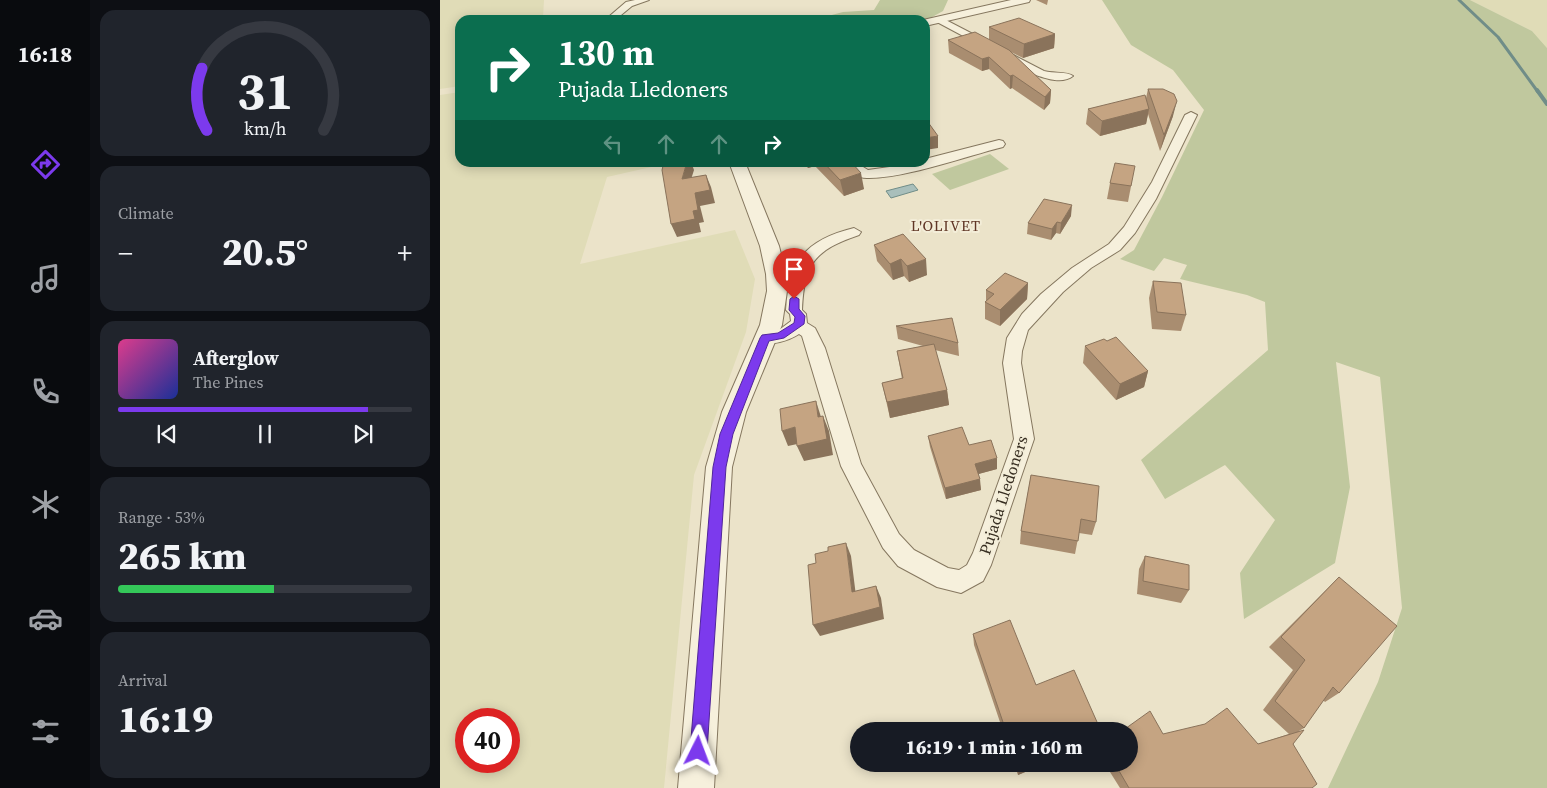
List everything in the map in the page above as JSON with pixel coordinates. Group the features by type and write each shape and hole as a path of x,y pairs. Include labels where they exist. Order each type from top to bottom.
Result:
{"street":[{"path":"616,15 628,4 645,0"},
{"path":"930,22 1026,0"},
{"path":"940,20 1040,73 1053,77 1068,76"},
{"name":"Pujada Lledoners","path":"789,315 809,332 816,348 851,466 891,540 906,558 946,579 961,582 975,573 983,557 1024,439 1024,426 1013,374 1016,337 1050,295 1069,278 1116,245 1124,236 1152,194 1191,115"},
{"path":"930,162 999,144"},
{"path":"739,167 775,265 777,283 789,315"},
{"path":"852,167 854,170 867,174 911,167"},
{"path":"696,788 713,527 719,467 726,434 765,338 789,315 799,271 808,256 833,238 854,232"}],"shaded area":[{"path":"440,0 544,0 543,15 455,15 455,87 440,89"},
{"path":"1470,0 1547,0 1547,48 1532,31"},
{"path":"455,93 455,167 651,167 607,177 580,264 735,230 755,279 746,332 694,475 664,788 440,788 440,95"}],"green space":[{"path":"880,0 948,0 943,11 930,18 930,15 832,15 843,12 874,10"},
{"path":"1102,0 1470,0 1532,31 1547,48 1547,788 1328,788 1378,682 1402,608 1380,377 1336,362 1350,487 1335,563 1244,619 1240,573 1275,520 1225,465 1165,499 1141,460 1268,350 1265,302 1247,295 1180,279 1187,265 1164,258 1154,271 1120,259 1134,250 1204,110 1173,70 1131,45"},
{"path":"990,154 1009,169 950,190 932,174"}],"water":[{"path":"913,184 918,190 891,198 886,191"}],"building":[{"path":"1019,18 1055,34 1024,44 989,27"},
{"path":"975,32 1009,50 1051,90 1045,97 1013,75 1010,76 989,57 982,59 948,40"},
{"path":"1148,89 1163,89 1174,94 1177,101 1164,135"},
{"path":"1145,95 1149,109 1102,121 1088,109"},
{"path":"930,125 938,136 930,137"},
{"path":"1115,163 1135,166 1131,186 1110,183"},
{"path":"663,167 686,167 682,179 706,175 710,190 695,193 698,210 693,211 695,219 671,224"},
{"path":"828,167 856,167 861,173 840,180"},
{"path":"1044,199 1072,205 1061,223 1057,222 1052,229 1028,223"},
{"path":"903,234 926,259 907,266 901,259 890,264 874,245"},
{"path":"1005,273 1028,283 1000,310 985,302 994,294 986,290"},
{"path":"1153,281 1181,283 1186,315 1157,312"},
{"path":"952,318 958,343 896,326"},
{"path":"1116,337 1148,371 1120,384 1085,346"},
{"path":"934,344 947,390 887,402 882,383 903,378 897,351"},
{"path":"816,401 818,417 823,416 827,439 797,446 795,427 782,431 780,409"},
{"path":"962,427 969,445 991,440 997,458 975,464 980,479 945,488 928,436"},
{"path":"1031,475 1099,486 1096,522 1081,519 1078,541 1021,531"},
{"path":"846,543 852,592 876,586 880,607 813,625 808,565 816,563 815,554 828,551 828,547"},
{"path":"1145,556 1189,565 1189,590 1143,581"},
{"path":"1339,577 1397,626 1339,693 1333,687 1304,728 1275,701 1305,660 1281,637"},
{"path":"1010,620 1036,685 1074,670 1097,722 1003,722 973,634"},
{"path":"1227,708 1258,744 1304,730 1293,744 1317,784 1312,788 1129,788 1120,772 1138,772 1138,722 1135,722 1150,711 1163,734 1205,724"}],"waterway":[{"path":"1459,0 1498,37 1538,92"},
{"path":"1537,90 1547,104"}],"district":[{"name":"L'OLIVET","path":"946,225"}],"route":[{"path":"698,751 715,508 719,467 726,434 765,338 773,338 788,333 798,324 800,316 794,310 794,299"}]}
